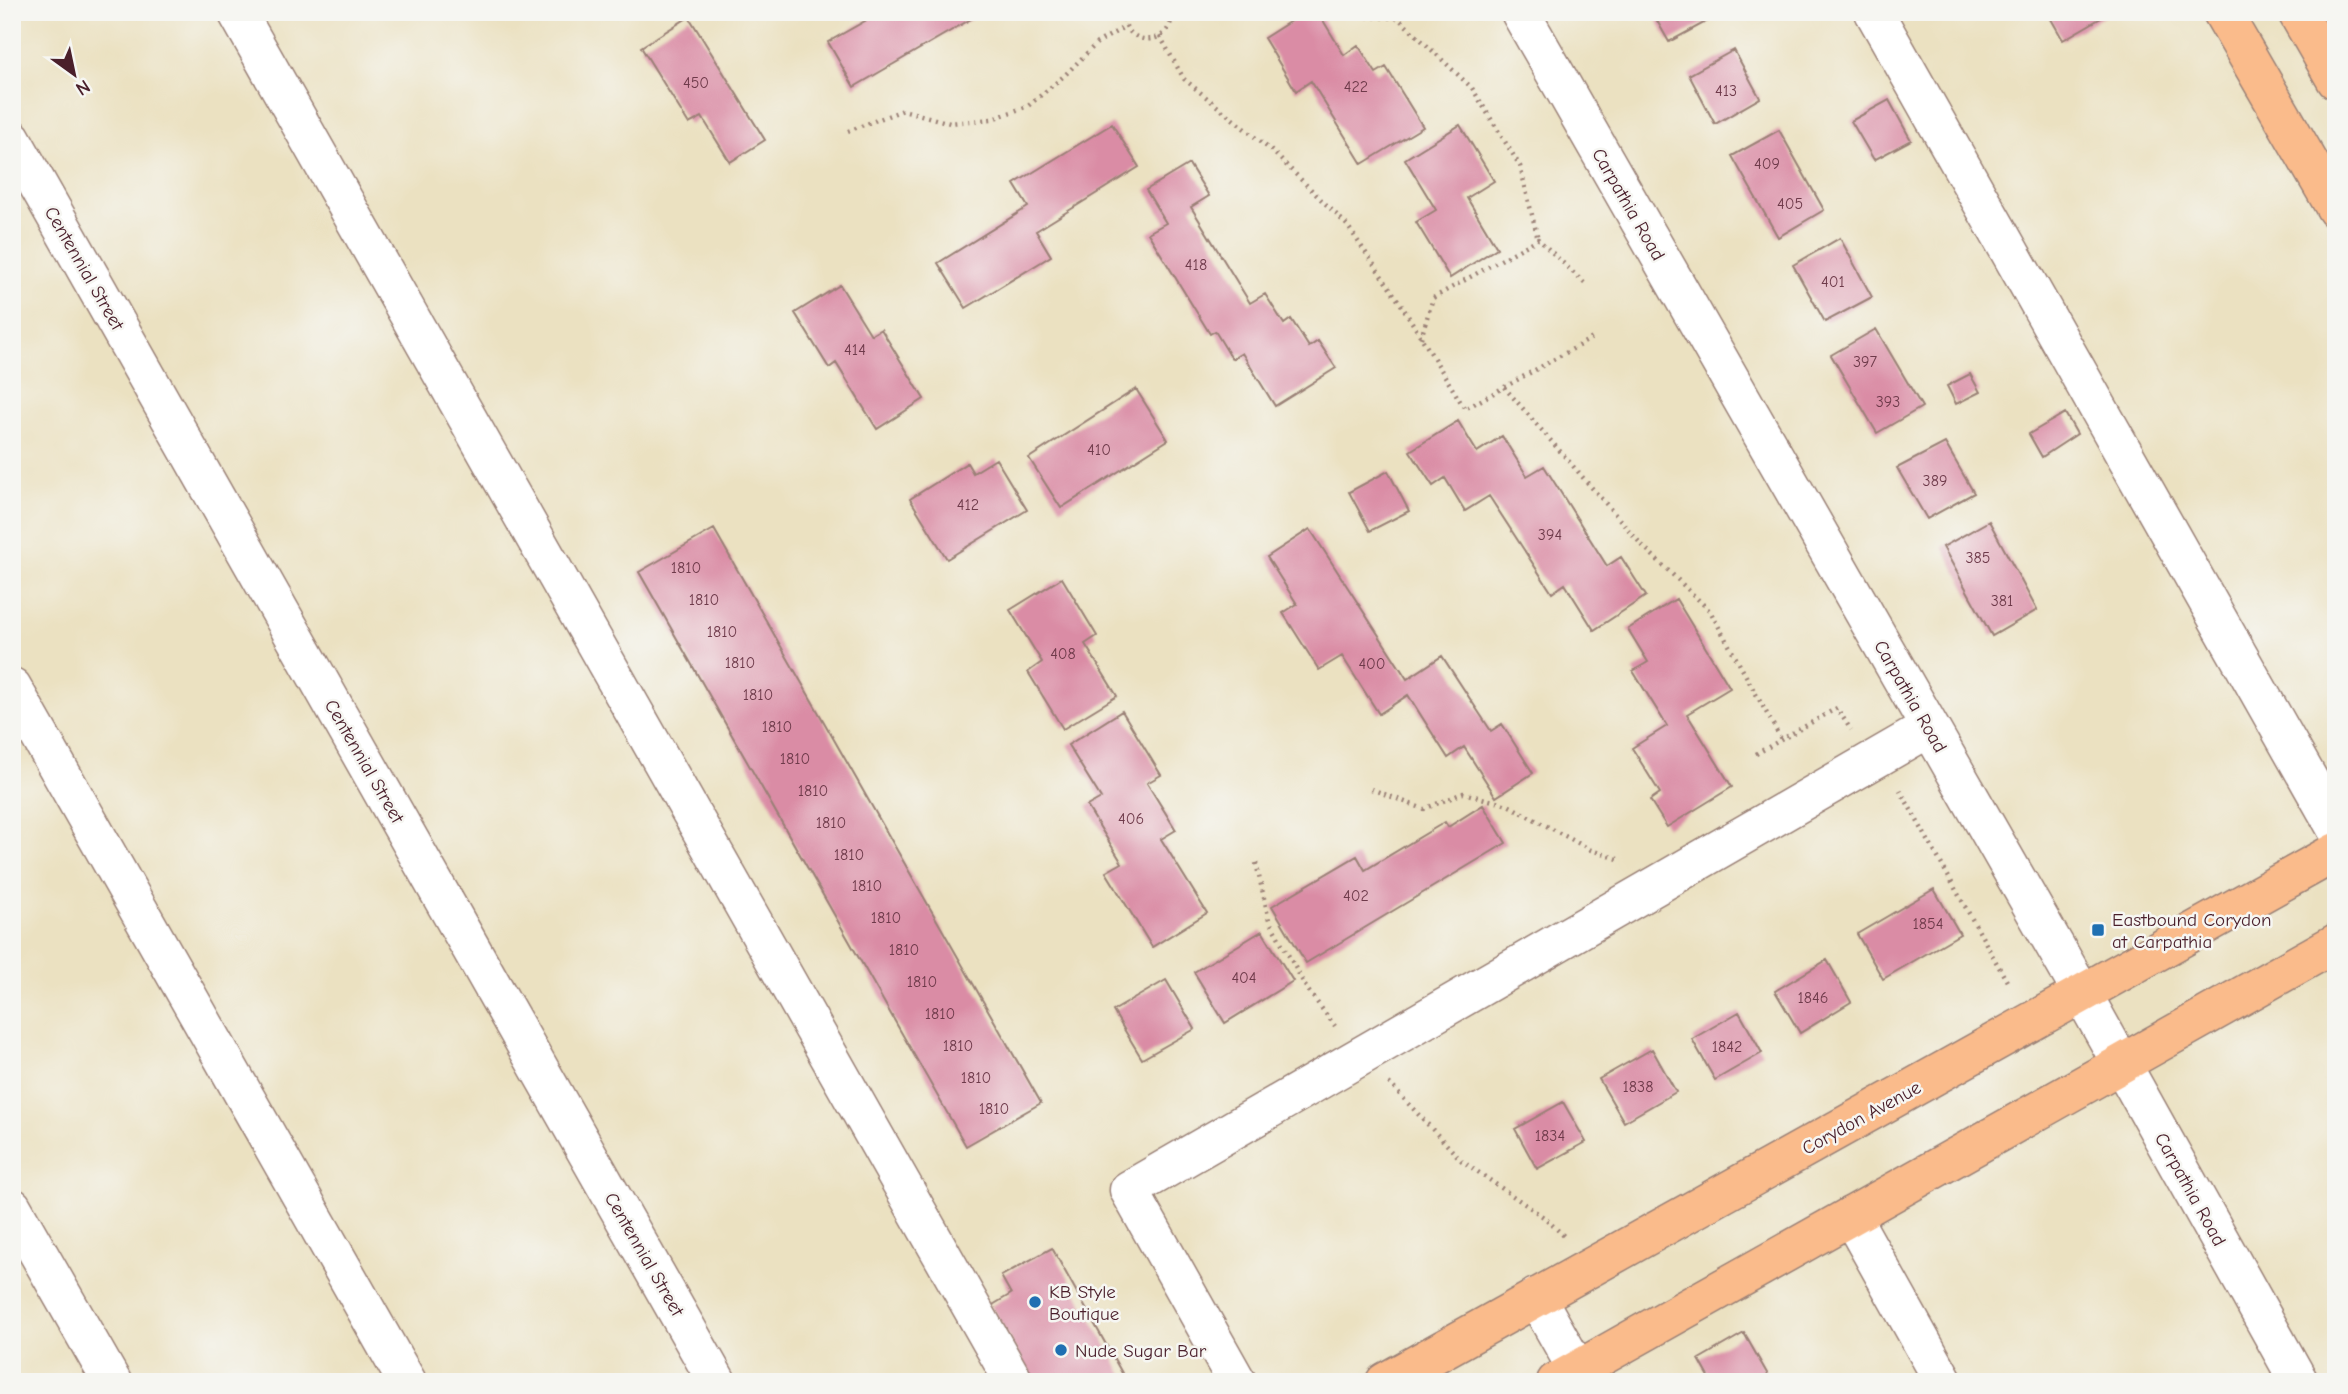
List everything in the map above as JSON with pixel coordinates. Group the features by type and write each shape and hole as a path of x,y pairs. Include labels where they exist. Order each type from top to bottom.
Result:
{"main road":[{"path":"2222,12 2336,209"},
{"path":"2297,12 2336,80"},
{"name":"Corydon Avenue","path":"1385,1382 2336,852"},
{"path":"1572,1378 1851,1216 2336,943"}],"street":[{"path":"237,12 1014,1382"},
{"name":"Carpathia Road","path":"1520,12 2300,1382"},
{"path":"1874,12 2336,828"},
{"name":"Centennial Street","path":"12,139 717,1382"},
{"path":"12,687 407,1382"},
{"path":"1237,1382 1129,1190 1929,728"},
{"path":"12,1206 112,1382"},
{"path":"1851,1216 1944,1382"},
{"path":"1536,1297 1572,1378"}],"path":[{"path":"1123,12 1126,26 1137,37 1153,40 1170,25 1172,12"},
{"path":"1354,12 1367,17 1398,18 1472,88 1520,166 1538,239 1584,283"},
{"path":"849,131 903,110 950,123 992,119 1028,106 1097,43 1126,26"},
{"path":"1160,36 1184,79 1273,152 1348,225 1465,409 1596,336"},
{"path":"1421,338 1433,298 1538,239"},
{"path":"1504,387 1641,544 1710,611 1781,739"},
{"path":"1756,754 1837,708"},
{"path":"1881,756 2009,985"},
{"path":"1371,789 1424,809 1463,793 1508,805 1591,850 1672,877"},
{"path":"1256,863 1269,920 1307,989 1359,1058 1394,1088 1462,1161 1545,1218 1565,1237"}],"building":[{"path":"881,12 983,12 854,87 828,42"},
{"path":"1305,12 1318,12 1344,55 1358,45 1376,73 1386,67 1423,127 1362,164 1311,81 1296,91 1264,38"},
{"path":"1652,12 1713,12 1715,17 1669,42"},
{"path":"2047,12 2105,12 2106,15 2063,40"},
{"path":"689,17 765,140 730,162 702,117 689,124 641,47"},
{"path":"1734,50 1760,98 1715,124 1689,75"},
{"path":"1889,100 1911,140 1874,160 1851,121"},
{"path":"1112,124 1139,167 1036,231 1051,256 966,308 938,263 1028,207 1014,184"},
{"path":"1460,125 1494,181 1467,198 1497,248 1450,278 1416,222 1436,210 1405,159"},
{"path":"1779,130 1824,210 1778,237 1732,156"},
{"path":"1189,164 1209,196 1191,207 1250,303 1265,294 1284,324 1291,319 1309,347 1318,341 1336,368 1275,406 1242,353 1232,359 1215,331 1210,334 1148,233 1166,223 1146,190"},
{"path":"1840,238 1872,297 1825,322 1793,265"},
{"path":"840,285 871,335 881,329 924,399 877,429 836,363 829,368 795,313"},
{"path":"1876,329 1922,407 1877,433 1831,355"},
{"path":"1970,374 1980,392 1956,404 1947,386"},
{"path":"1136,389 1168,440 1061,508 1029,458"},
{"path":"2065,413 2077,434 2042,457 2029,434"},
{"path":"1458,421 1477,452 1502,436 1527,476 1544,466 1607,566 1621,557 1646,596 1594,630 1565,584 1552,593 1489,496 1465,511 1445,478 1433,486 1410,451"},
{"path":"1945,443 1974,493 1927,519 1897,468"},
{"path":"996,459 1027,510 947,559 910,499 967,463 973,473"},
{"path":"1388,471 1409,511 1370,531 1349,492"},
{"path":"1989,521 2037,610 1992,636 1943,547"},
{"path":"714,529 1041,1103 966,1146 639,572"},
{"path":"1310,529 1407,679 1442,656 1491,731 1502,724 1533,773 1496,797 1464,747 1448,758 1408,695 1379,714 1342,656 1319,670 1283,613 1297,604 1267,557"},
{"path":"1062,578 1097,636 1085,644 1117,696 1063,729 1028,672 1042,662 1010,610"},
{"path":"1676,599 1730,688 1687,714 1732,787 1667,827 1650,800 1660,793 1632,748 1667,726 1633,671 1648,662 1628,629"},
{"path":"1122,711 1161,775 1147,783 1176,830 1161,839 1207,913 1152,947 1106,872 1122,863 1087,806 1101,798 1068,745"},
{"path":"1483,805 1506,843 1306,963 1272,906 1357,856 1365,870 1445,822 1448,827"},
{"path":"1934,889 1960,934 1883,979 1857,934"},
{"path":"1262,931 1293,981 1225,1023 1194,972"},
{"path":"1827,960 1851,1002 1800,1033 1775,991"},
{"path":"1166,980 1195,1029 1142,1059 1113,1011"},
{"path":"1739,1012 1762,1053 1715,1080 1692,1039"},
{"path":"1652,1049 1676,1092 1624,1122 1599,1079"},
{"path":"1563,1102 1586,1142 1537,1169 1515,1129"},
{"path":"1052,1248 1127,1382 1033,1382 991,1306 1011,1294 1001,1276"},
{"path":"1744,1333 1772,1382 1712,1382 1699,1359"}],"place":[{"name":"Eastbound Corydon at Carpathia","path":"2098,930"},
{"name":"KB Style Boutique","path":"1035,1302"},
{"name":"Nude Sugar Bar","path":"1061,1350"}]}
